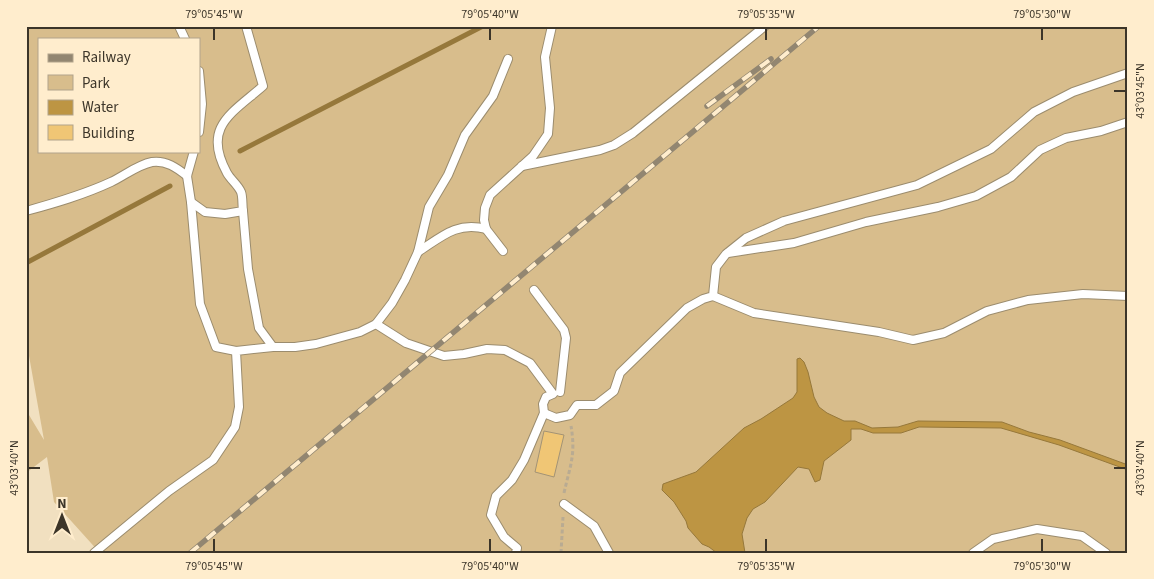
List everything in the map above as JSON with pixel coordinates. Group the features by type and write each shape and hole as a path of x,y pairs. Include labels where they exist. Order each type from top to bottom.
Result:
{"lane":[{"path":"179,26 185,38"},
{"path":"246,26 263,86 229,115 220,128 216,146 227,173 241,192 248,269 259,328 273,347"},
{"path":"503,250 486,229 484,220 485,208 490,195 522,166 541,146 548,134 550,108 545,57 552,26"},
{"path":"522,166 600,150 620,141 633,133 765,26"},
{"path":"194,152 187,176 200,304 216,347 236,351 295,347 316,344 360,332 376,324 392,303 405,280 418,252 429,207 448,175 465,135 494,96 508,59"},
{"path":"713,296 716,267 726,254 746,238 784,221 917,185 991,149 1034,112 1072,92 1128,72"},
{"path":"200,82 202,104 200,123"},
{"path":"726,254 794,244 866,222 938,208 976,196 1011,177 1040,150 1066,138 1100,131 1128,122"},
{"path":"26,210 76,196 153,162 166,163 187,176"},
{"path":"190,202 205,212 225,214 243,211"},
{"path":"418,252 455,229 465,226 476,226 486,229"},
{"path":"534,290 564,330 566,338 560,392"},
{"path":"544,413 556,418 570,415 577,405 596,405 614,391 620,372 687,308 703,298 713,296 754,313 879,332 914,340 944,334 987,311 1028,300 1083,294 1128,296"},
{"path":"376,324 406,343 444,356 487,349 505,350 530,363 552,394 546,398 543,404 544,413 524,460 512,480 496,496 491,515 504,537 516,548 516,553"},
{"path":"94,553 169,491 213,460 235,427 239,407 236,351"},
{"path":"564,504 594,526 609,553"},
{"path":"973,553 993,539 1036,529 1082,536 1106,553"}],"path":[{"path":"562,553 564,492 572,462 574,443 570,415"}],"green space":[{"path":"26,26 1128,26 1128,553 100,553 54,502 47,457 26,473 26,410 44,440 26,339"}],"water":[{"path":"800,358 808,372 814,397 819,407 844,421 855,421 872,428 898,427 918,421 1002,422 1029,432 1060,440 1128,465 1128,470 1059,445 1001,428 919,427 901,433 873,433 861,429 851,429 851,440 824,461 820,480 815,482 809,469 798,467 765,502 753,509 747,518 742,534 745,553 717,553 702,544 688,528 686,521 674,502 662,490 663,484 696,472 744,428 793,398 797,392 797,359"}],"building":[{"path":"544,431 564,435 554,477 535,472"}],"waterway":[{"path":"240,151 483,26"},
{"path":"26,263 170,186"}],"railway":[{"path":"190,553 819,26"},
{"path":"707,106 771,59"}]}
